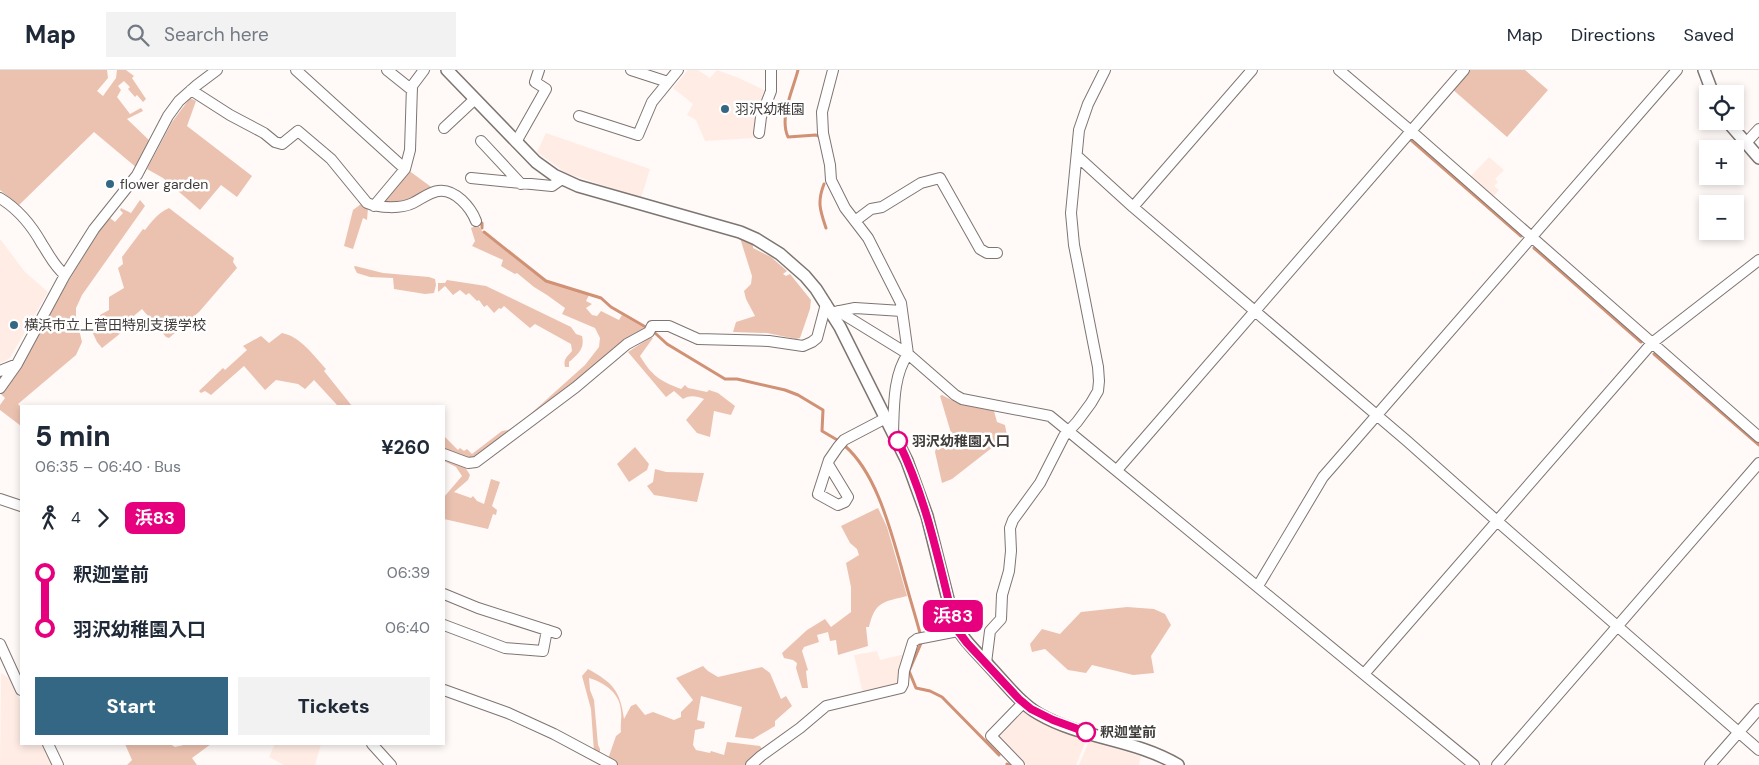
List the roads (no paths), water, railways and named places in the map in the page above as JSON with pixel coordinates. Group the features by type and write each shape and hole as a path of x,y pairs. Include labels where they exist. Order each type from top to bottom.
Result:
{"street":[{"path":"0,388 17,364 65,275 94,229 137,175 168,116 179,101 217,70"},
{"path":"296,70 405,169"},
{"path":"388,70 412,90"},
{"path":"374,206 405,169 410,150 412,86 424,70"},
{"path":"447,70 536,162 562,180 740,232 756,239 793,264 832,309 918,486 953,619 958,631 1024,702 1040,715 1059,723 1153,752 1178,765"},
{"path":"516,142 546,89 534,82 539,70"},
{"path":"631,70 668,82"},
{"path":"579,116 638,135 652,102 678,70"},
{"path":"759,133 761,117 772,90 771,70"},
{"path":"833,70 822,112 823,134 830,165 831,180 841,201 876,252 901,303 908,354 898,377 894,401 893,432"},
{"path":"986,663 990,631 1001,619 1002,594 1009,571 1010,528 1012,520 1040,483 1068,430 1077,422 1098,391 1099,381 1074,245 1071,212 1079,130 1088,104 1105,70"},
{"path":"1133,207 1252,70"},
{"path":"1339,70 1759,437"},
{"path":"1117,470 1464,70"},
{"path":"1258,586 1323,477 1677,70"},
{"path":"1704,70 1710,85"},
{"path":"191,90 230,115 264,133 275,142 282,144 298,131 331,159 367,203 374,206 410,204 438,191 447,191 457,196 464,203 476,222"},
{"path":"444,128 475,99"},
{"path":"1746,144 1759,129"},
{"path":"1734,130 1759,158"},
{"path":"481,141 521,184"},
{"path":"1076,156 1254,312 1407,441 1759,750"},
{"path":"471,178 552,186 562,180"},
{"path":"855,221 871,209 882,207 920,183 940,178 980,249 987,253 997,253"},
{"path":"0,198 23,218 58,270 65,275"},
{"path":"1364,674 1652,343 1759,260"},
{"path":"832,309 855,308 902,311"},
{"path":"832,309 908,354 962,399 1050,416 1474,765"},
{"path":"445,454 468,464 476,462 576,388 627,344 649,332 652,326 669,326 682,330 698,339 769,341 803,346 816,338 832,309"},
{"path":"0,370 17,364"},
{"path":"828,464 844,440 886,418"},
{"path":"1497,765 1759,463"},
{"path":"0,499 20,506"},
{"path":"445,594 478,608 552,632 543,651 505,648 445,626"},
{"path":"751,765 826,706 901,688 904,670 914,642 917,639 958,631"},
{"path":"0,644 20,688"},
{"path":"0,669 6,658"},
{"path":"445,690 517,717 554,734 612,765"},
{"path":"1019,765 991,736 1024,702"},
{"path":"1710,765 1759,709"},
{"path":"48,745 58,765"},
{"path":"373,745 391,765"}],"waterway":[{"path":"798,70 786,112 785,121 788,137 818,136"},
{"path":"1411,140 1521,236"},
{"path":"824,184 820,206 826,228"},
{"path":"482,223 482,228"},
{"path":"484,232 546,281 601,298 611,307 649,329"},
{"path":"1534,248 1641,342"},
{"path":"655,333 667,344 725,379 737,379 785,390 798,395 823,410 822,431 839,441"},
{"path":"1654,354 1759,445"},
{"path":"845,446 856,457 865,471 880,502 892,535 920,633"},
{"path":"922,641 909,671 916,688 930,691 942,697 999,755"}],"place":[{"name":"羽沢幼稚園","path":"725,109"},
{"name":"flower garden","path":"110,184"},
{"name":"横浜市立上菅田特別支援学校","path":"14,325"},
{"name":"羽沢幼稚園入口","path":"898,441"},
{"name":"釈迦堂前","path":"1086,732"}]}
